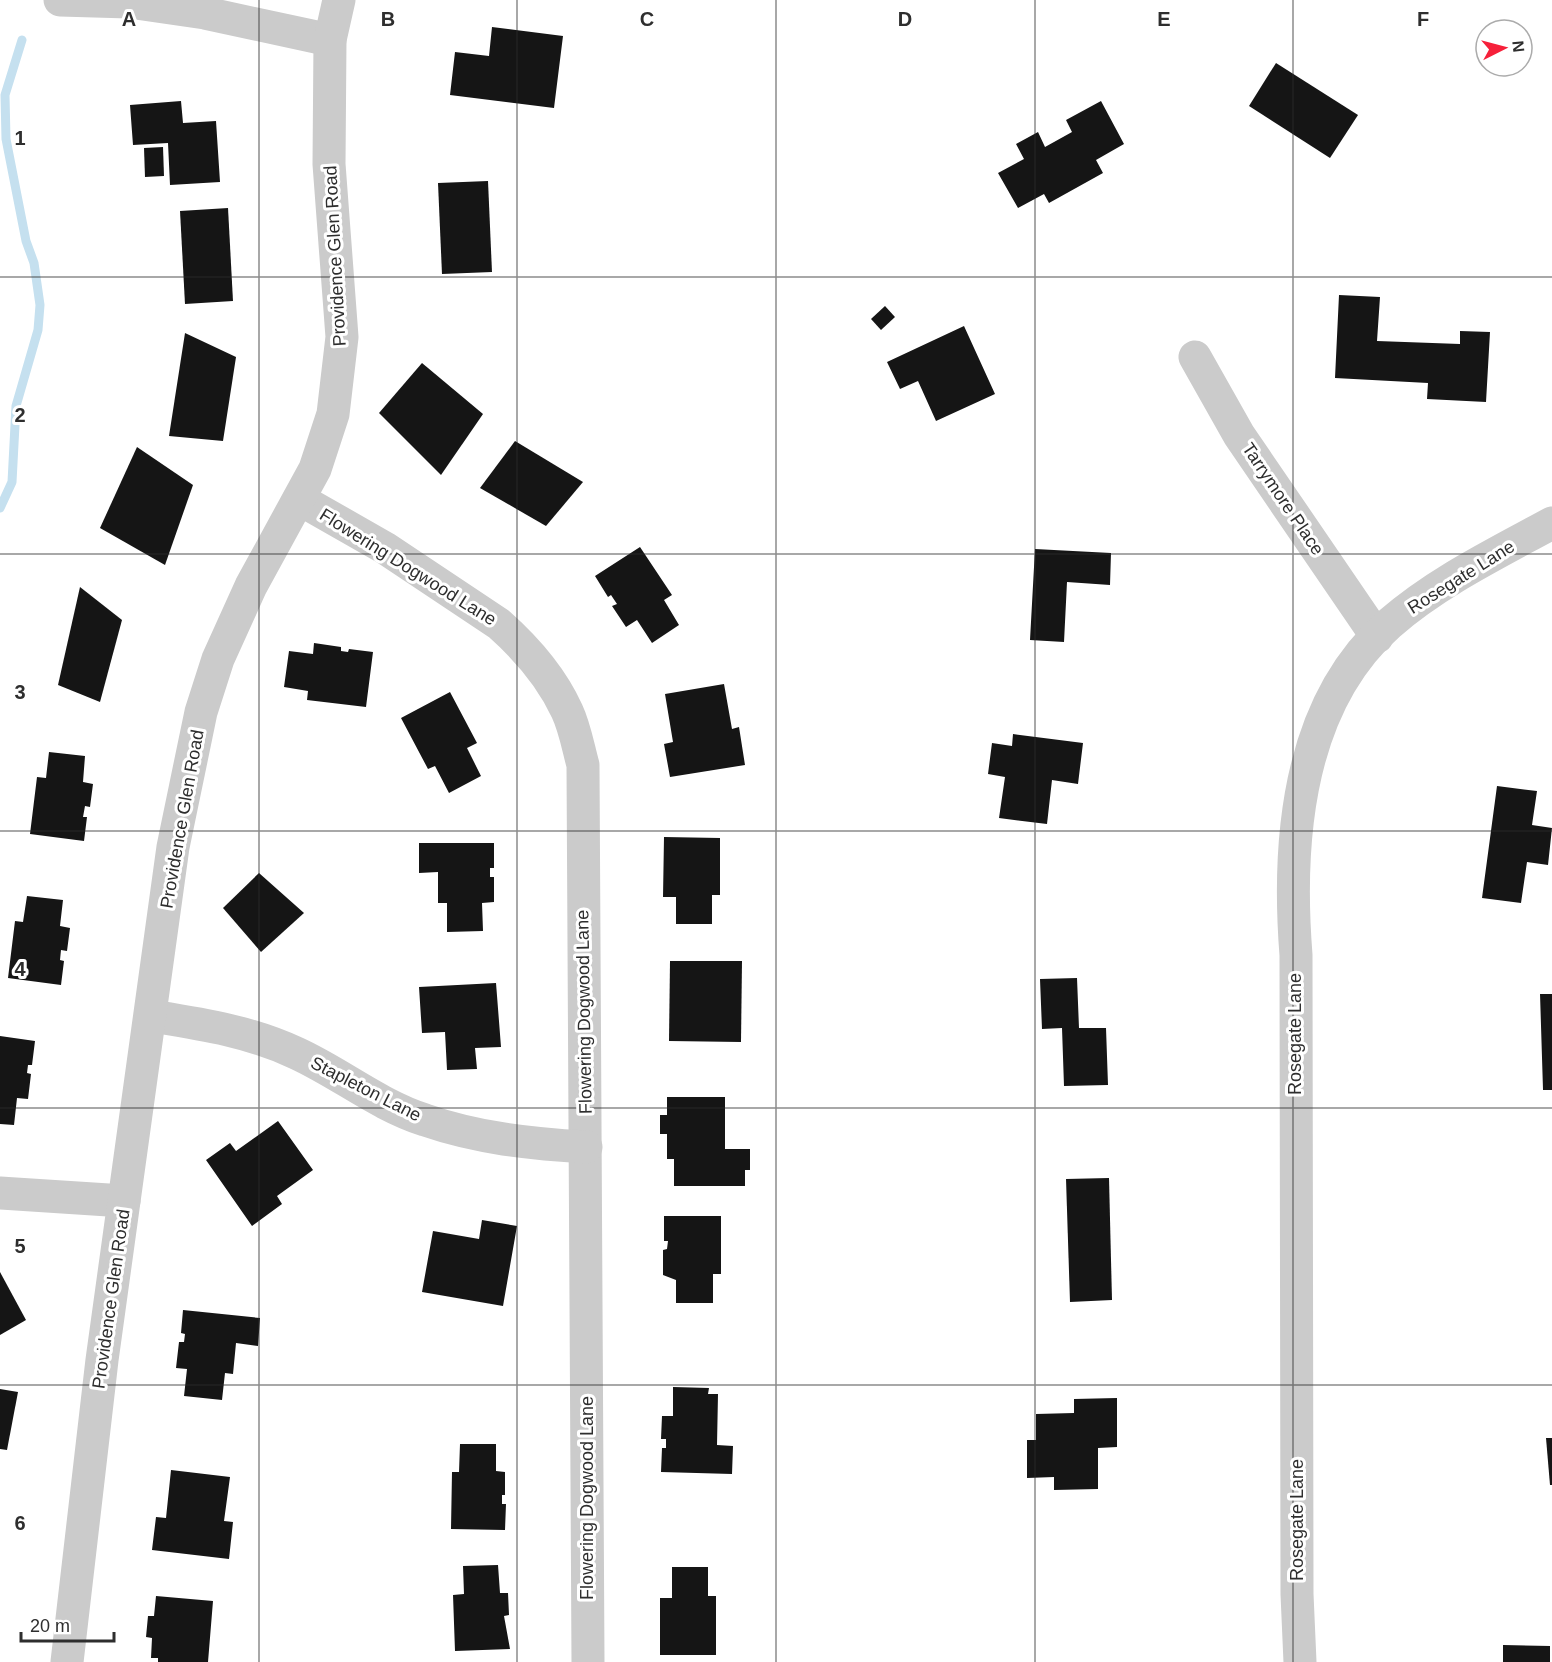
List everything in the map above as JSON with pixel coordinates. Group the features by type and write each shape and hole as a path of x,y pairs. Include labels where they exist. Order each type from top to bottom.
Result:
{"street":[{"path":"60,0 129,2 194,11 330,40"},
{"name":"Providence Glen Road","path":"67,1662 102,1360 173,847 201,712 227,638 251,586 315,469 328,433 340,366 342,337 329,164 330,40 339,0"},
{"name":"Tarrymore Place","path":"1195,357 1239,435 1377,636"},
{"name":"Flowering Dogwood Lane","path":"299,499 385,548 499,624 542,669 567,711 583,765 588,1662"},
{"name":"Rosegate Lane","path":"1300,1662 1297,1594 1296,955 1293,868 1301,796 1325,711 1347,674 1377,636 1417,602 1482,561 1552,523"},
{"name":"Stapleton Lane","path":"151,1016 226,1028 266,1040 298,1053 381,1101 424,1120 503,1140 586,1147"},
{"path":"0,1193 124,1201"}],"building":[{"path":"492,27 563,36 554,108 450,95 455,52 489,56"},
{"path":"1276,63 1358,115 1330,158 1249,106"},
{"path":"181,101 183,123 216,121 220,182 170,185 168,143 133,145 130,105"},
{"path":"1101,101 1124,144 1096,160 1103,173 1049,203 1044,194 1018,208 998,173 1024,159 1016,144 1038,132 1045,147 1072,132 1066,120"},
{"path":"163,147 164,176 145,177 144,148"},
{"path":"488,181 492,272 442,274 438,183"},
{"path":"228,208 233,301 185,304 180,211"},
{"path":"1339,295 1380,297 1377,341 1460,344 1460,331 1490,332 1486,402 1427,399 1428,383 1335,378"},
{"path":"885,306 895,317 881,330 871,319"},
{"path":"964,326 995,394 936,421 918,381 900,389 887,362"},
{"path":"185,333 236,357 223,441 169,436"},
{"path":"422,363 483,414 441,475 379,413"},
{"path":"515,441 583,482 546,526 480,488"},
{"path":"137,447 193,485 165,565 100,528"},
{"path":"640,547 672,595 664,600 679,625 652,643 637,620 626,627 612,606 617,604 611,595 608,597 595,576"},
{"path":"1035,549 1111,553 1110,585 1067,582 1064,642 1030,640"},
{"path":"80,587 122,620 100,702 58,685"},
{"path":"314,643 341,647 341,651 348,652 349,649 373,652 366,707 307,700 308,691 284,687 289,651 313,654"},
{"path":"724,684 732,729 739,727 745,765 670,777 664,744 673,742 665,694"},
{"path":"450,692 477,743 467,748 481,776 449,793 435,766 428,769 401,718"},
{"path":"1013,734 1083,743 1078,784 1052,780 1047,824 999,818 1005,777 988,774 992,743 1012,746"},
{"path":"49,752 85,756 83,782 93,784 90,807 85,806 83,817 87,817 84,841 30,834 37,777 46,778"},
{"path":"1497,786 1537,791 1532,825 1552,828 1548,865 1527,862 1521,903 1482,898"},
{"path":"664,837 720,838 720,895 712,895 712,924 676,924 676,897 663,897"},
{"path":"419,843 494,843 494,868 490,868 490,877 494,877 494,902 482,903 483,931 447,932 447,903 438,903 438,872 419,873"},
{"path":"259,873 304,913 261,952 223,908"},
{"path":"27,896 63,900 60,926 70,928 67,951 61,950 60,960 64,961 61,985 8,978 15,921 23,922"},
{"path":"670,961 742,961 741,1042 669,1041"},
{"path":"1077,978 1079,1028 1106,1028 1108,1085 1064,1086 1062,1028 1042,1029 1040,979"},
{"path":"496,983 501,1047 475,1048 477,1069 447,1070 445,1032 422,1033 419,987"},
{"path":"1540,994 1552,994 1552,1090 1543,1090"},
{"path":"0,1036 35,1041 32,1065 28,1065 27,1073 31,1074 28,1099 17,1098 14,1125 0,1124"},
{"path":"667,1097 725,1097 725,1149 750,1149 750,1170 745,1170 745,1186 674,1186 674,1159 667,1159 667,1134 660,1134 660,1115 667,1115"},
{"path":"278,1121 313,1170 277,1196 282,1204 252,1226 206,1160 230,1143 236,1151"},
{"path":"1109,1178 1112,1300 1070,1302 1066,1179"},
{"path":"664,1216 721,1216 721,1274 713,1274 713,1303 676,1303 676,1280 663,1275 663,1250 667,1249 668,1241 664,1241"},
{"path":"482,1220 517,1226 503,1306 422,1292 433,1231 479,1239"},
{"path":"0,1272 26,1320 0,1335"},
{"path":"183,1310 260,1318 258,1346 236,1343 233,1374 225,1373 222,1400 184,1396 187,1369 176,1368 179,1342 184,1342 185,1334 181,1333"},
{"path":"673,1387 709,1388 708,1394 718,1394 717,1445 733,1446 732,1474 661,1472 662,1448 666,1448 666,1439 661,1439 662,1416 673,1416"},
{"path":"0,1389 18,1392 7,1450 0,1449"},
{"path":"1117,1398 1117,1447 1098,1448 1098,1489 1054,1490 1054,1477 1027,1478 1027,1440 1036,1440 1036,1414 1074,1413 1074,1399"},
{"path":"1546,1438 1552,1438 1552,1485 1550,1485"},
{"path":"460,1444 496,1444 496,1471 505,1472 505,1495 502,1495 502,1504 506,1504 505,1530 451,1529 452,1472 459,1472"},
{"path":"171,1470 230,1477 224,1521 233,1522 229,1559 152,1550 156,1517 166,1518"},
{"path":"498,1565 500,1593 508,1593 509,1615 504,1616 510,1649 455,1651 453,1595 464,1594 463,1566"},
{"path":"672,1567 708,1567 708,1596 716,1596 716,1655 660,1655 660,1598 672,1598"},
{"path":"156,1596 213,1601 208,1662 158,1662 158,1658 151,1658 152,1638 146,1637 148,1616 154,1616"},
{"path":"1503,1645 1550,1646 1550,1662 1503,1662"}],"waterway":[{"path":"0,508 12,482 16,406 38,330 40,305 34,263 26,241 6,139 5,95 22,40"}]}
